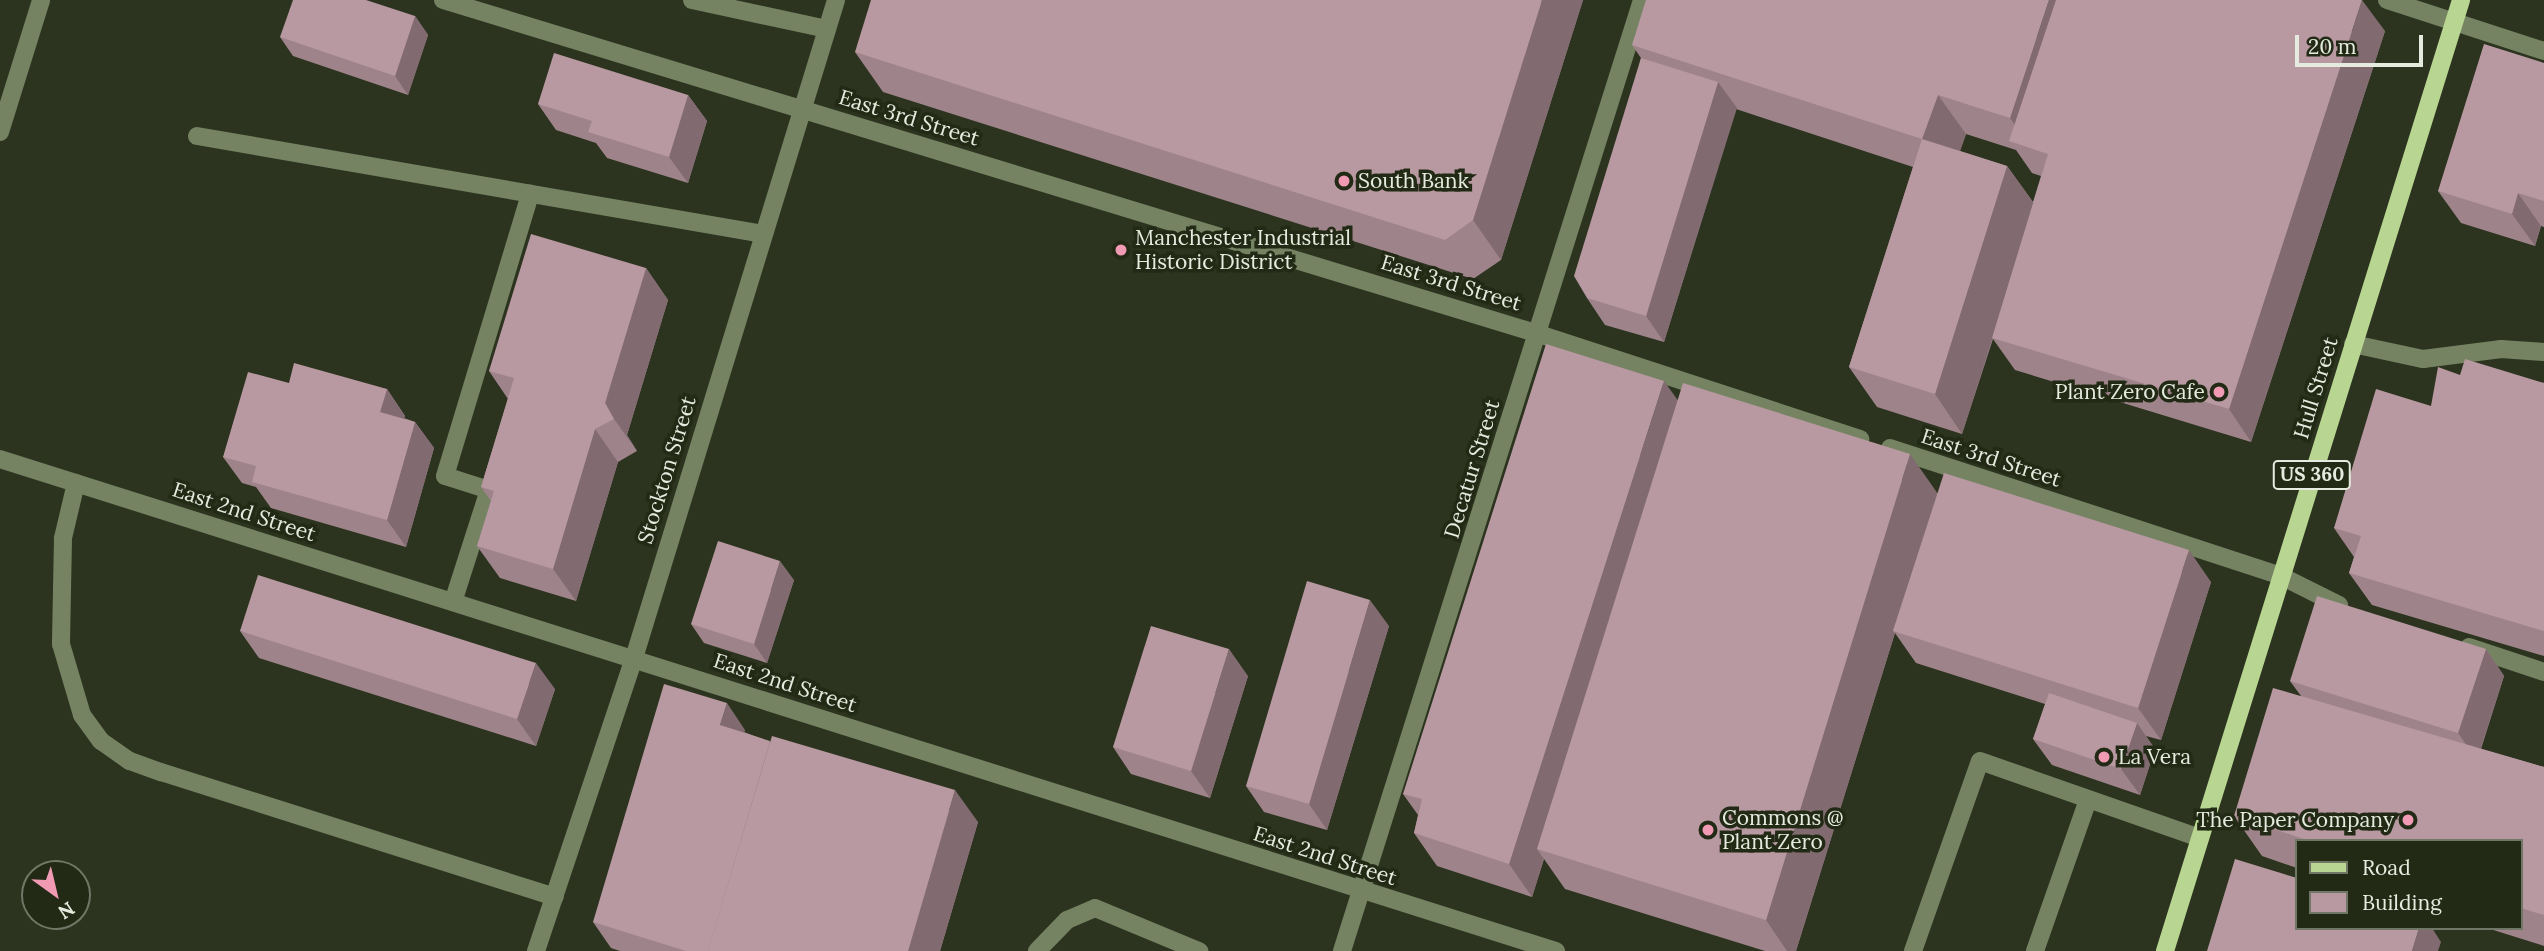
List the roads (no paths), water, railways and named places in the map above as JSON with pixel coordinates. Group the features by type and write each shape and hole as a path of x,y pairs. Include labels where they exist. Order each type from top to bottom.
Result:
{"main road":[{"name":"Hull Street","path":"2165,951 2461,0"}],"street":[{"path":"0,132 41,0"},
{"name":"East 3rd Street","path":"443,0 1539,334 2281,576 2321,599 2360,612"},
{"path":"692,0 827,29"},
{"name":"Stockton Street","path":"536,951 634,658 836,0"},
{"name":"Decatur Street","path":"1342,951 1363,892 1642,0"},
{"path":"2387,0 2544,51"},
{"path":"197,136 763,234"},
{"path":"453,602 489,490 445,476 530,194"},
{"path":"2353,344 2423,359 2501,349 2544,352"},
{"name":"East 2nd Street","path":"0,459 1556,951"},
{"path":"76,483 63,538 61,643 82,715 101,741 131,761 161,772 555,897"},
{"path":"2452,642 2544,672"},
{"path":"1913,951 1980,761 2200,838"},
{"path":"2035,951 2088,800"},
{"path":"1037,951 1067,920 1096,908 1199,951"}],"place":[{"name":"South Bank","path":"1344,181"},
{"name":"Manchester Industrial Historic District","path":"1121,250"},
{"name":"Plant Zero Cafe","path":"2219,392"},
{"name":"La Vera","path":"2104,757"},
{"name":"The Paper Company","path":"2408,820"},
{"name":"Commons @ Plant Zero","path":"1708,830"}]}
